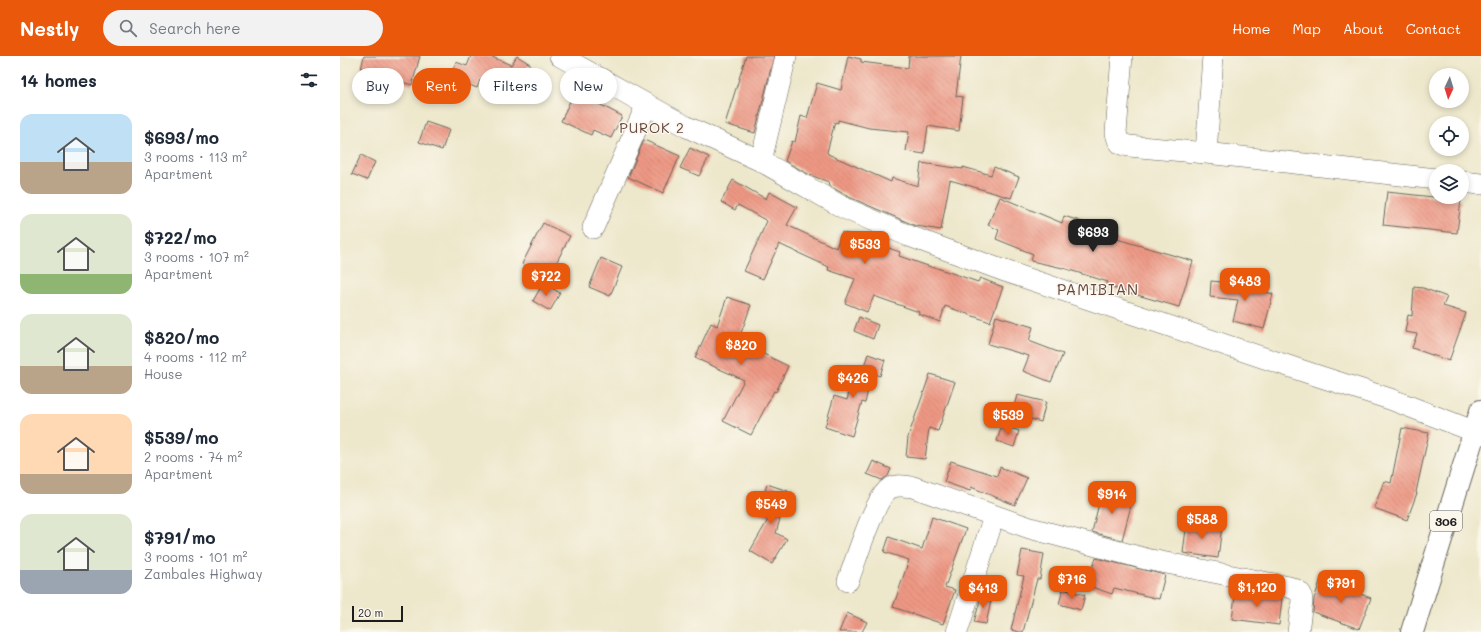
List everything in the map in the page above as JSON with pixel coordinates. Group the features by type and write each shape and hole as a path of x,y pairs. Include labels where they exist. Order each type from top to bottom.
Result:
{"main road":[{"name":"306","path":"1412,632 1477,433 1481,411"}],"street":[{"path":"560,56 687,127 761,161 844,208 909,236 1002,270 1390,399 1477,433"},
{"path":"761,161 786,56"},
{"path":"1122,56 1116,133 1121,144 1429,178"},
{"path":"1206,153 1213,56"},
{"path":"593,228 647,104"},
{"path":"1469,183 1481,184"},
{"path":"848,581 876,506 882,494 889,488 900,485 912,487 1030,528 1146,559 1289,587 1301,594 1302,601 1298,632"},
{"path":"957,632 994,516"}],"building":[{"path":"364,56 420,56 417,68 412,68 412,85 404,82 404,68 361,68"},
{"path":"471,56 490,56 511,65 517,56 530,64 527,68 479,68 479,83 477,88 471,86 471,68 454,68 456,62 467,66"},
{"path":"746,56 774,56 755,133 725,124"},
{"path":"848,56 861,59 861,62 908,68 909,56 961,56 956,96 963,97 959,131 928,126 924,154 906,151 909,132 869,128 838,120 838,123 835,122 827,152 828,154 891,182 892,178 918,186 921,163 963,169 963,167 991,175 994,167 1019,177 1011,198 950,180 941,230 916,226 849,197 828,185 829,182 810,175 785,161 792,141 795,142 801,116 807,118 817,83 841,90"},
{"path":"569,104 599,104 622,116 611,138 593,130 591,135 561,121"},
{"path":"426,122 449,130 442,150 419,142"},
{"path":"644,140 680,156 663,193 628,177"},
{"path":"690,148 709,157 699,176 680,168"},
{"path":"361,155 375,162 367,180 352,174"},
{"path":"733,180 766,199 769,192 797,207 787,225 836,248 842,232 900,252 899,256 934,268 978,282 980,278 1003,287 990,322 945,306 940,322 918,314 919,312 874,296 867,312 845,303 855,279 828,270 829,267 779,244 763,279 744,271 767,221 738,205 735,210 721,202"},
{"path":"1387,192 1429,197 1429,204 1461,204 1457,233 1383,225"},
{"path":"1000,197 1062,223 1064,216 1086,223 1085,227 1111,235 1110,237 1193,261 1179,307 1106,286 1108,282 1063,268 1031,261 1033,254 996,239 999,230 988,225"},
{"path":"543,223 570,236 549,277 522,264"},
{"path":"601,258 622,267 610,296 589,287"},
{"path":"1211,281 1233,283 1273,294 1264,329 1233,321 1238,300 1210,297"},
{"path":"543,283 560,293 550,311 533,301"},
{"path":"1414,287 1423,288 1447,297 1443,306 1466,313 1449,361 1412,348 1417,334 1405,332 1408,315 1412,316"},
{"path":"727,297 751,305 740,336 746,338 743,344 788,366 776,392 774,391 751,435 723,421 744,380 695,358 711,323 717,326"},
{"path":"996,316 1033,327 1029,341 1063,354 1051,382 1023,371 1029,356 988,344"},
{"path":"859,317 878,325 873,339 854,331"},
{"path":"868,354 885,360 880,376 872,373 865,403 862,402 852,436 825,427 834,396 847,400 850,388 856,389"},
{"path":"930,374 955,382 938,431 929,428 925,459 906,457 908,437"},
{"path":"1017,395 1046,402 1041,422 1012,414"},
{"path":"1002,425 1019,431 1014,447 997,441"},
{"path":"1402,428 1429,433 1417,493 1407,520 1374,508 1384,481 1391,483"},
{"path":"873,461 891,469 888,476 882,480 867,474"},
{"path":"951,461 997,476 1000,467 1027,478 1015,505 971,487 970,491 944,482"},
{"path":"767,484 788,491 776,533 787,539 772,564 750,551 769,518 759,515"},
{"path":"1102,491 1133,498 1122,540 1092,532"},
{"path":"932,517 966,529 945,587 955,590 943,624 893,607 909,560 884,552 889,537 922,549"},
{"path":"1187,521 1222,526 1218,558 1183,553"},
{"path":"1022,550 1044,554 1040,579 1037,579 1023,632 1019,632 1011,630 1024,576 1017,575"},
{"path":"1096,558 1165,575 1159,599 1114,588 1112,594 1086,585"},
{"path":"1321,579 1371,598 1359,629 1313,612 1314,599"},
{"path":"1063,589 1085,595 1081,610 1059,604"},
{"path":"1236,589 1282,598 1279,625 1232,619"},
{"path":"982,594 992,596 986,624 974,622"},
{"path":"847,613 867,622 862,632 839,632"}],"district":[{"name":"PUROK 2","path":"652,127"},
{"name":"PAMIBIAN","path":"1098,289"}]}
